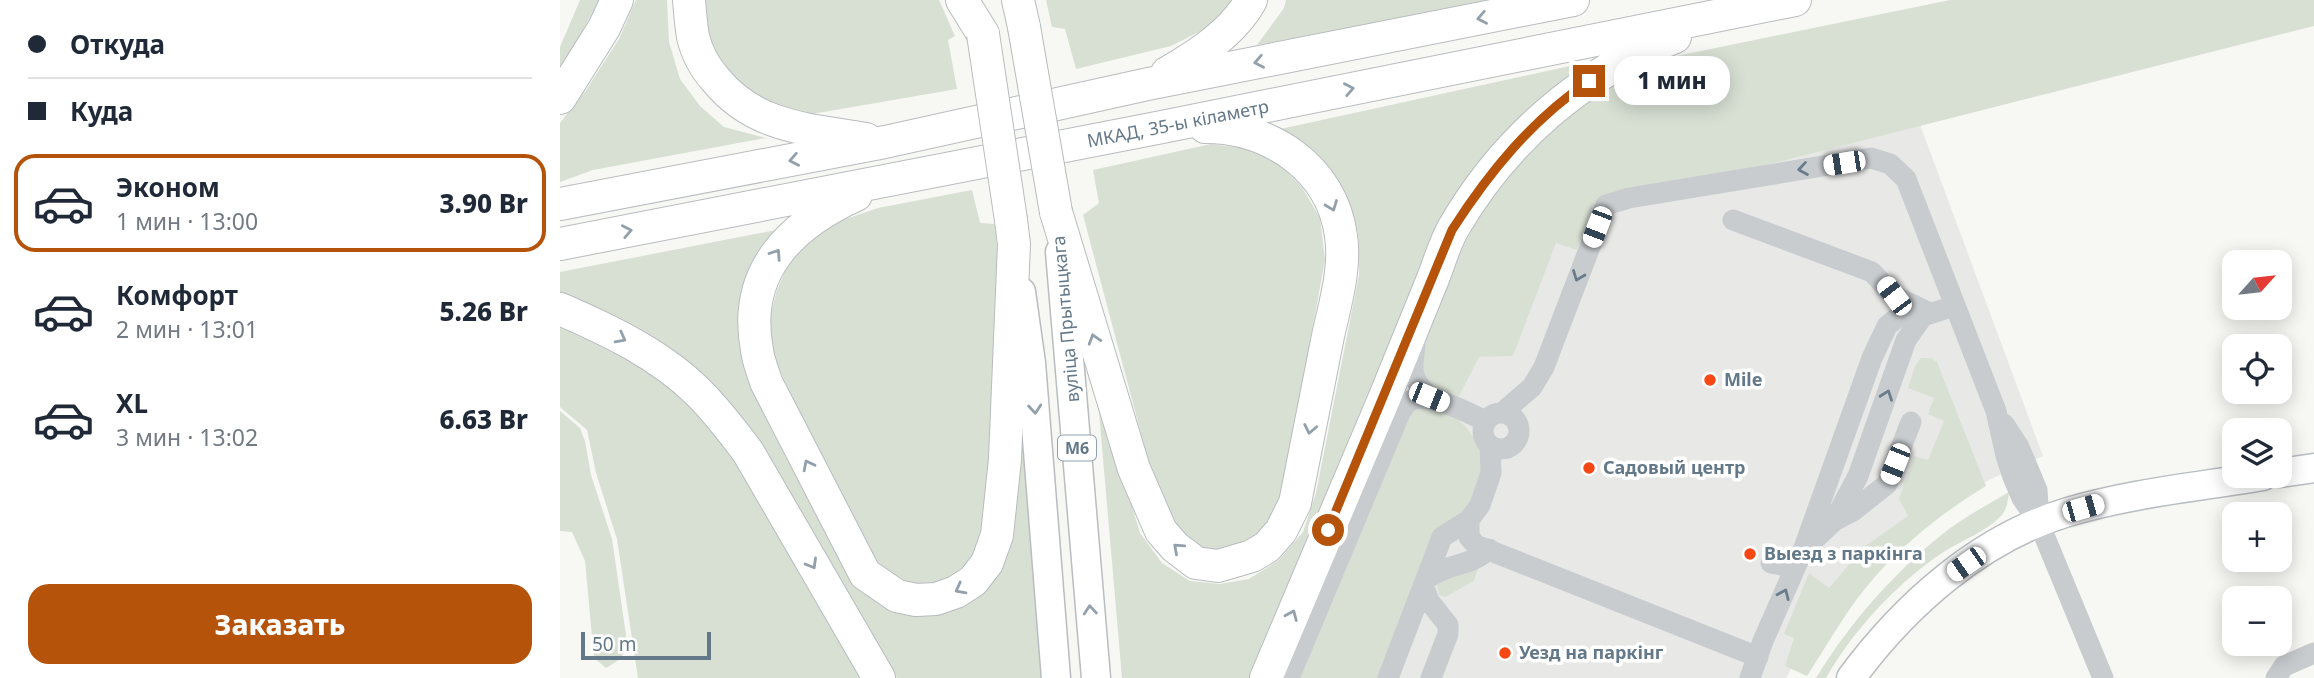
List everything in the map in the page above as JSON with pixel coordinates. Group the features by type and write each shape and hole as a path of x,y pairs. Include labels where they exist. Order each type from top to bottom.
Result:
{"highway":[{"path":"560,98 604,28 617,0"},
{"path":"689,0 694,39 705,67 727,94 748,110 783,125 885,142"},
{"path":"962,0 983,34"},
{"name":"М6","path":"975,0 983,34 1013,232"},
{"path":"1148,85 1199,54 1236,20 1251,0"},
{"path":"560,204 885,142 1148,85 1573,0"},
{"name":"МКАД, 35-ы кіламетр","path":"560,244 1795,0"},
{"path":"1266,678 1452,230 1482,184 1512,147 1571,93 1606,69 1666,40 1745,11"},
{"name":"М6","path":"1021,14 1057,216"},
{"path":"1057,216 1135,469 1161,531 1175,547 1196,563 1218,566 1252,556 1267,547 1281,531 1296,503 1340,277 1342,237 1334,207 1321,181 1305,163 1285,148 1261,136 1217,127 1162,127"},
{"path":"889,180 842,201 804,225 779,247 765,271 754,322 757,350 766,382 864,574 897,596 916,600 936,599 956,592 973,581 987,563 997,535 1005,459 1013,232"},
{"path":"560,309 592,322 665,364 698,391 724,420 748,452 879,678"}],"main road":[{"name":"вуліца Прытыцкага","path":"1057,216 1096,678"},
{"name":"М6","path":"1013,232 1031,363 1055,678"},
{"path":"2292,471 2314,468"},
{"path":"1851,678 1917,603 1985,551 2039,523 2100,503 2222,483"}],"lane":[{"path":"1289,678 1406,404 1418,398 1429,397 1494,417 1514,418 1520,427 1519,438 1513,446 1503,450 1490,447 1485,441 1483,430 1494,417 1532,387 1544,367 1606,205 1629,198 1871,158 1890,164 1906,179 1996,411 2013,477 2022,498 2039,523 2103,678"},
{"path":"1733,220 1872,272 1894,296 1926,315"},
{"path":"1429,397 1417,384 1411,369 1439,264"},
{"path":"1750,678 1801,555 1872,358 1887,326 1899,316 1926,315 1954,306"},
{"path":"1772,563 1786,566 1801,555 1834,521 1858,476 1906,340 1926,315"},
{"path":"1834,521 1853,511 1887,484 1911,422"},
{"path":"1388,678 1443,537 1469,520 1480,505 1491,473 1490,447"},
{"path":"1858,476 1860,488 1866,493 1878,492"},
{"path":"1469,520 1469,537 1476,545 1758,657"},
{"path":"1425,583 1444,568 1471,562 1489,549"},
{"path":"1425,583 1429,601 1448,625 1448,634 1431,678"},
{"path":"2276,678 2284,666 2314,653"}],"shaded area":[{"path":"580,0 599,0 560,74 560,47"},
{"path":"636,0 667,0 669,42 680,79 700,106 724,127 766,138 593,170 560,182 560,123 586,90 619,39"},
{"path":"702,0 939,0 955,36 948,40 957,89 812,114 780,109 755,99 712,55"},
{"path":"1046,0 1239,0 1209,27 1171,46 1076,69 1065,29 1052,27"},
{"path":"1286,0 1502,0 1257,45 1284,8"},
{"path":"1950,0 2314,0 2314,26 1750,169 1615,191 1599,198 1592,208 1577,250 1556,243 1513,356 1479,357 1458,398 1423,386 1414,356 1442,285 1485,206 1536,141 1593,94 1657,60"},
{"path":"1602,59 1495,151 1255,678 1122,678 1097,389 1140,533 1162,563 1190,581 1220,584 1249,579 1279,560 1303,532 1316,493 1359,275 1358,234 1350,207 1333,182 1276,130"},
{"path":"1905,84 2043,456 1971,488 1922,519 1812,631 1786,678 1345,678 1516,235 1549,196"},
{"path":"1211,144 1249,149 1278,163 1302,187 1320,218 1325,260 1281,499 1270,524 1262,534 1240,548 1228,550 1204,548 1192,542 1177,528 1164,504 1151,471 1083,215 1099,203 1093,170"},
{"path":"972,190 980,223 996,224 999,308 986,529 978,551 963,570 949,580 934,585 919,585 890,572 863,547 772,354 769,320 777,290 789,262 834,223 878,208"},
{"path":"786,228 743,313 866,591 996,576 1014,522 1019,391 1042,678 897,678 785,485 741,418 724,398 686,360 657,339 610,313 560,293 560,272"},
{"path":"560,326 588,337 659,378 712,428 769,512 864,678 638,678 617,539 596,473 587,430 560,407"},
{"path":"1921,358 1931,358 1937,362 1986,486 1926,528 1886,565 1856,601 1807,676 1785,666 1794,638 1784,634 1809,573 1829,588 1865,546 1908,516 1899,499 1914,456 1928,460 1944,421 1928,414 1934,398 1908,388 1915,366"},
{"path":"1412,407 1437,409 1458,419 1476,441 1487,469 1379,678 1297,678"},
{"path":"560,411 580,428 591,475 612,539 626,635 622,658 606,668 594,658 585,561 572,532 560,531"},
{"path":"2009,492 2006,508 2000,517 1945,551 1911,577 1864,624 1826,678 1816,678 1844,636 1893,579 1956,524"},
{"path":"1480,562 1474,581 1445,597 1439,595 1436,580"}],"place":[{"name":"Mile","path":"1710,380"},
{"name":"Садовый центр","path":"1589,468"},
{"name":"Выезд з паркінга","path":"1750,554"},
{"name":"Уезд на паркінг","path":"1505,653"}],"route":[{"path":"1328,530 1452,230 1482,184 1512,147 1538,121 1589,81"}]}
